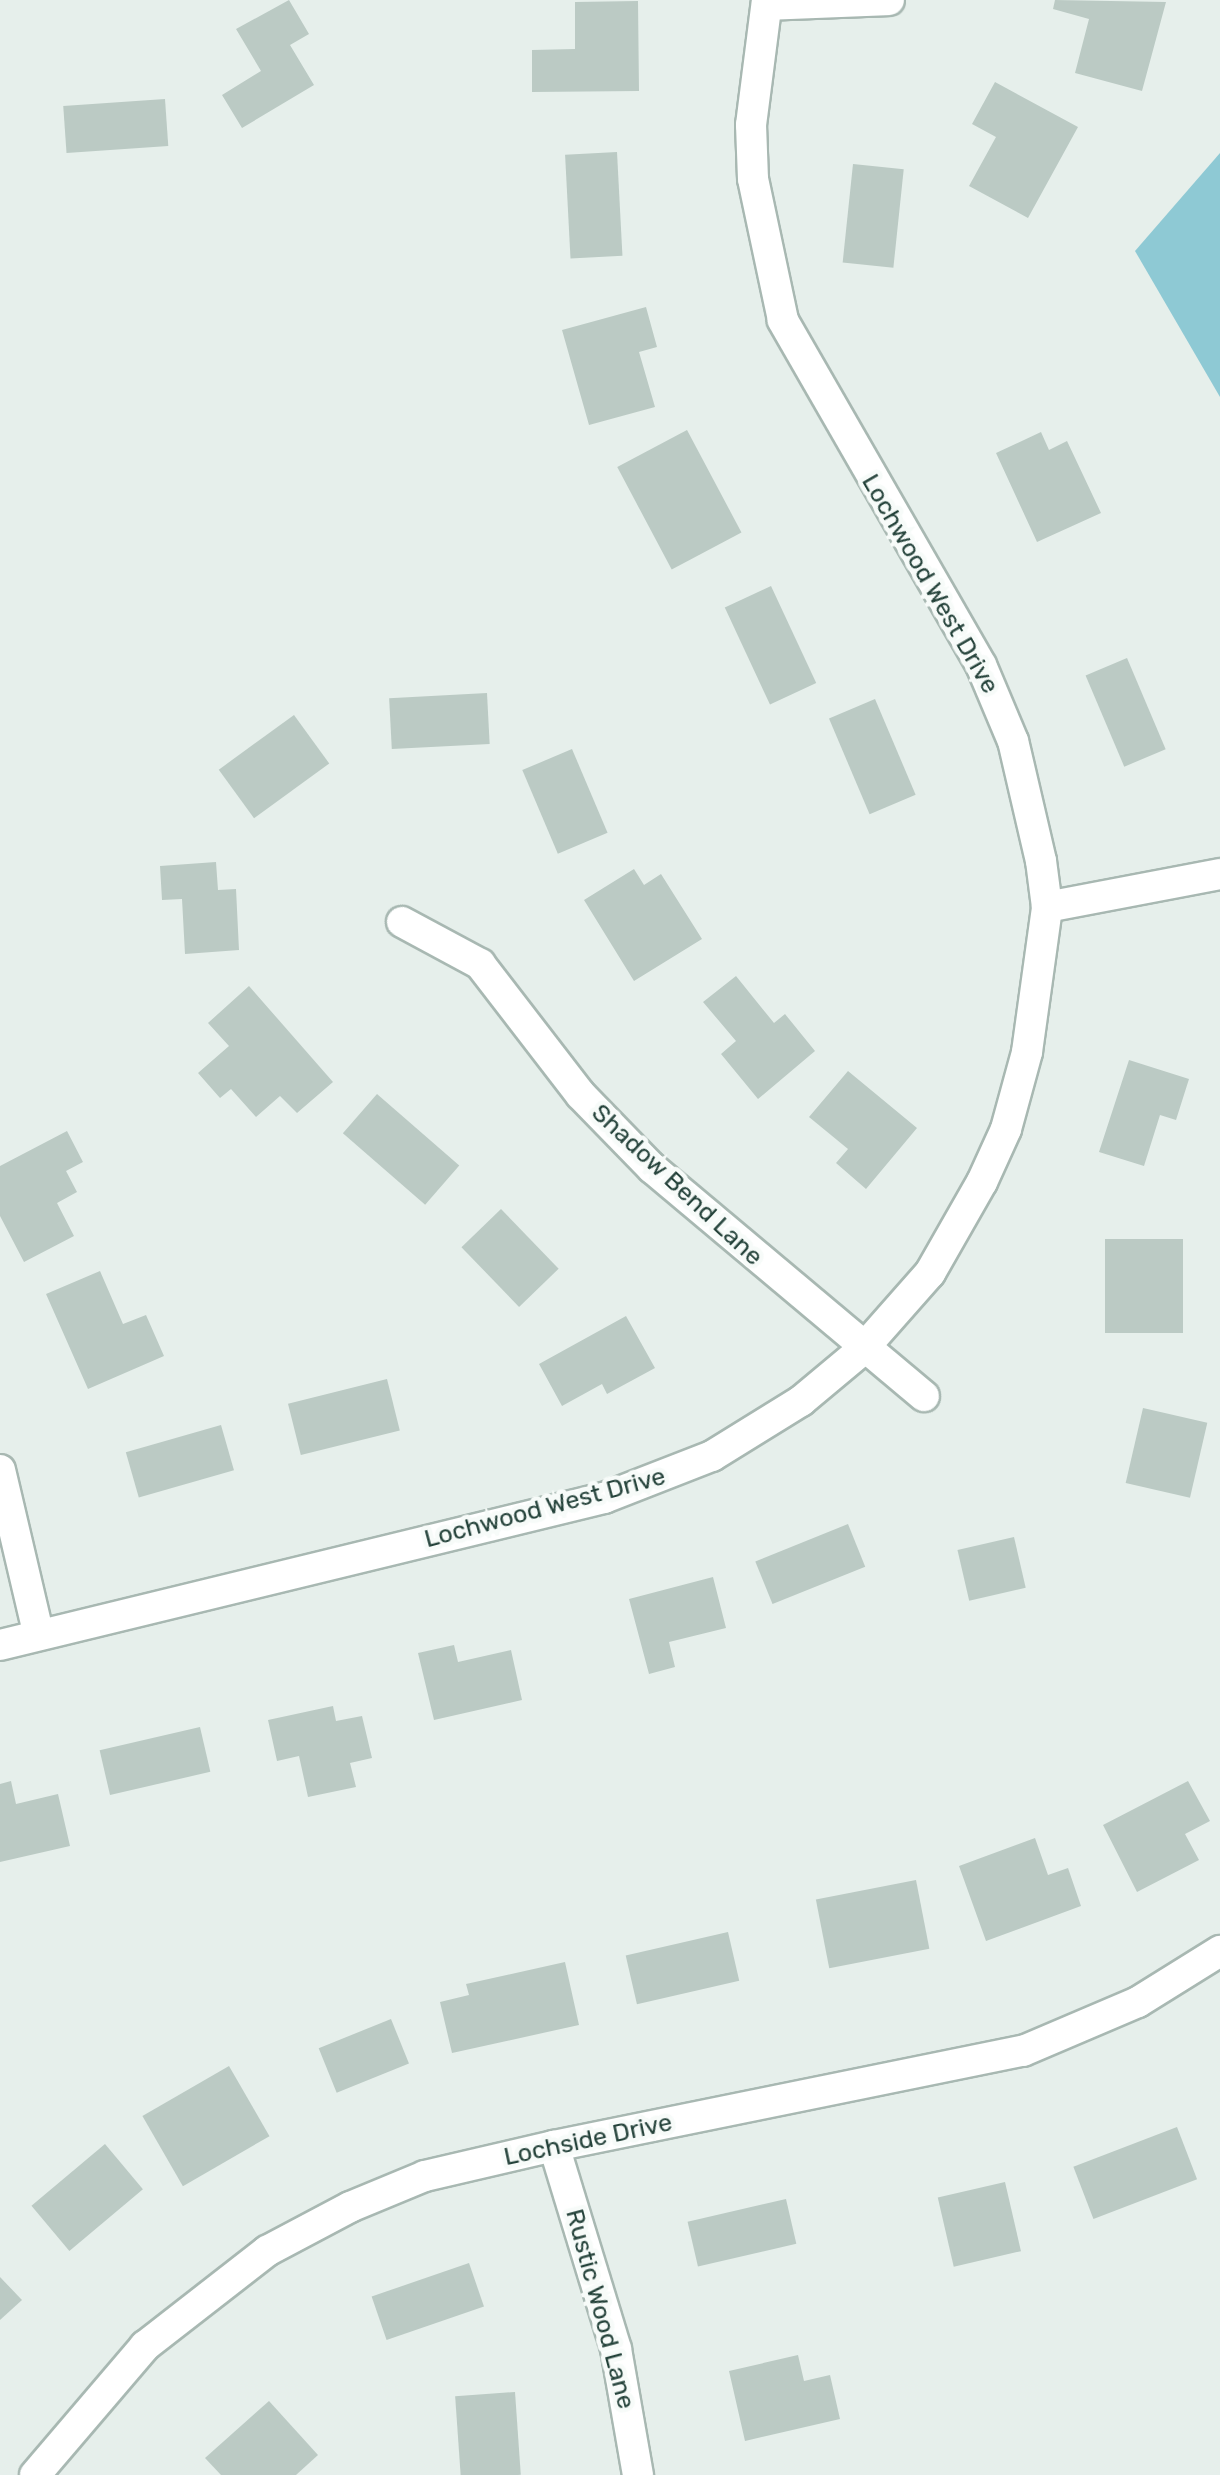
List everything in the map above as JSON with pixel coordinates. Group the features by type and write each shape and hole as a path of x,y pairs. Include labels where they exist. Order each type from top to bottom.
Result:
{"street":[{"name":"Lochwood West Drive","path":"0,1644 659,1480 763,1427 862,1350 930,1272 1006,1128 1027,1052 1047,907 1032,813 999,704 783,320 753,179 751,125 767,3 888,0"},
{"path":"1047,907 1220,874"},
{"name":"Shadow Bend Lane","path":"402,922 480,964 615,1131 862,1350 924,1396"},
{"path":"0,1470 38,1632"},
{"name":"Lochside Drive","path":"35,2475 144,2346 267,2251 425,2176 554,2146 1024,2052 1138,2002 1220,1950"},
{"name":"Rustic Wood Lane","path":"554,2146 616,2350 638,2475"}],"water":[{"path":"1220,153 1220,397 1135,251"}],"building":[{"path":"289,0 309,34 290,45 314,85 242,128 222,95 261,71 236,29"},
{"path":"1055,0 1166,2 1142,91 1075,73 1089,19 1053,9"},
{"path":"638,1 639,91 532,92 532,50 575,49 575,2"},
{"path":"995,82 1078,127 1028,218 969,186 996,137 972,124"},
{"path":"165,99 168,146 67,153 63,106"},
{"path":"617,152 622,256 571,259 565,155"},
{"path":"853,164 904,169 893,268 843,262"},
{"path":"646,307 657,347 639,352 655,407 589,425 562,330"},
{"path":"687,430 741,532 672,570 617,467"},
{"path":"1041,432 1049,450 1067,441 1101,513 1037,542 996,453"},
{"path":"771,586 816,683 770,705 725,608"},
{"path":"1127,658 1166,749 1124,767 1086,676"},
{"path":"487,693 490,744 392,749 389,698"},
{"path":"875,699 916,795 870,814 829,719"},
{"path":"294,715 329,764 254,818 219,770"},
{"path":"572,749 608,833 558,854 522,770"},
{"path":"216,862 218,890 236,889 239,950 185,954 182,899 162,900 160,866"},
{"path":"634,869 644,885 661,874 702,939 634,981 584,900"},
{"path":"736,976 774,1023 785,1014 815,1051 758,1099 721,1054 736,1041 703,1002"},
{"path":"249,986 333,1082 297,1113 280,1096 256,1117 231,1089 220,1098 198,1073 229,1046 208,1023"},
{"path":"1129,1060 1189,1079 1176,1120 1160,1115 1144,1166 1099,1152"},
{"path":"848,1071 917,1128 866,1189 836,1163 848,1149 809,1117"},
{"path":"377,1094 459,1166 425,1205 343,1133"},
{"path":"67,1131 83,1162 66,1171 77,1192 57,1203 74,1236 24,1262 0,1216 0,1166"},
{"path":"501,1209 559,1269 519,1307 461,1247"},
{"path":"1105,1239 1183,1239 1183,1333 1105,1333"},
{"path":"100,1271 123,1324 146,1315 164,1356 88,1389 46,1294"},
{"path":"626,1316 655,1368 607,1394 602,1384 562,1406 539,1364"},
{"path":"387,1379 400,1430 301,1455 288,1404"},
{"path":"1143,1408 1207,1423 1190,1498 1126,1483"},
{"path":"221,1425 234,1470 139,1497 126,1452"},
{"path":"848,1524 865,1567 773,1604 755,1561"},
{"path":"1014,1537 1026,1588 969,1601 957,1550"},
{"path":"713,1577 726,1628 669,1642 675,1667 649,1674 629,1599"},
{"path":"454,1645 458,1662 511,1650 522,1700 434,1720 418,1653"},
{"path":"333,1706 336,1721 362,1716 372,1758 350,1763 356,1787 308,1797 299,1756 277,1761 268,1720"},
{"path":"200,1727 210,1772 110,1795 100,1750"},
{"path":"11,1781 16,1804 58,1794 70,1846 0,1862 0,1784"},
{"path":"1188,1781 1210,1821 1185,1834 1199,1860 1137,1892 1103,1825"},
{"path":"1035,1838 1048,1875 1068,1868 1081,1906 986,1941 959,1866"},
{"path":"916,1880 929,1949 829,1968 816,1899"},
{"path":"728,1932 739,1981 637,2004 626,1956"},
{"path":"565,1962 579,2025 452,2053 440,2002 469,1995 466,1984"},
{"path":"391,2019 409,2064 337,2093 319,2048"},
{"path":"229,2066 270,2136 183,2186 142,2116"},
{"path":"1177,2127 1197,2179 1093,2219 1073,2167"},
{"path":"105,2144 143,2189 69,2251 31,2206"},
{"path":"1005,2182 1021,2251 954,2267 938,2198"},
{"path":"786,2199 796,2244 698,2267 688,2222"},
{"path":"469,2263 484,2306 387,2340 372,2297"},
{"path":"0,2277 22,2300 0,2320"},
{"path":"798,2355 804,2381 830,2375 840,2419 745,2441 729,2371"},
{"path":"515,2392 521,2475 461,2475 455,2396"},
{"path":"269,2401 318,2455 296,2475 221,2475 205,2458"}]}
